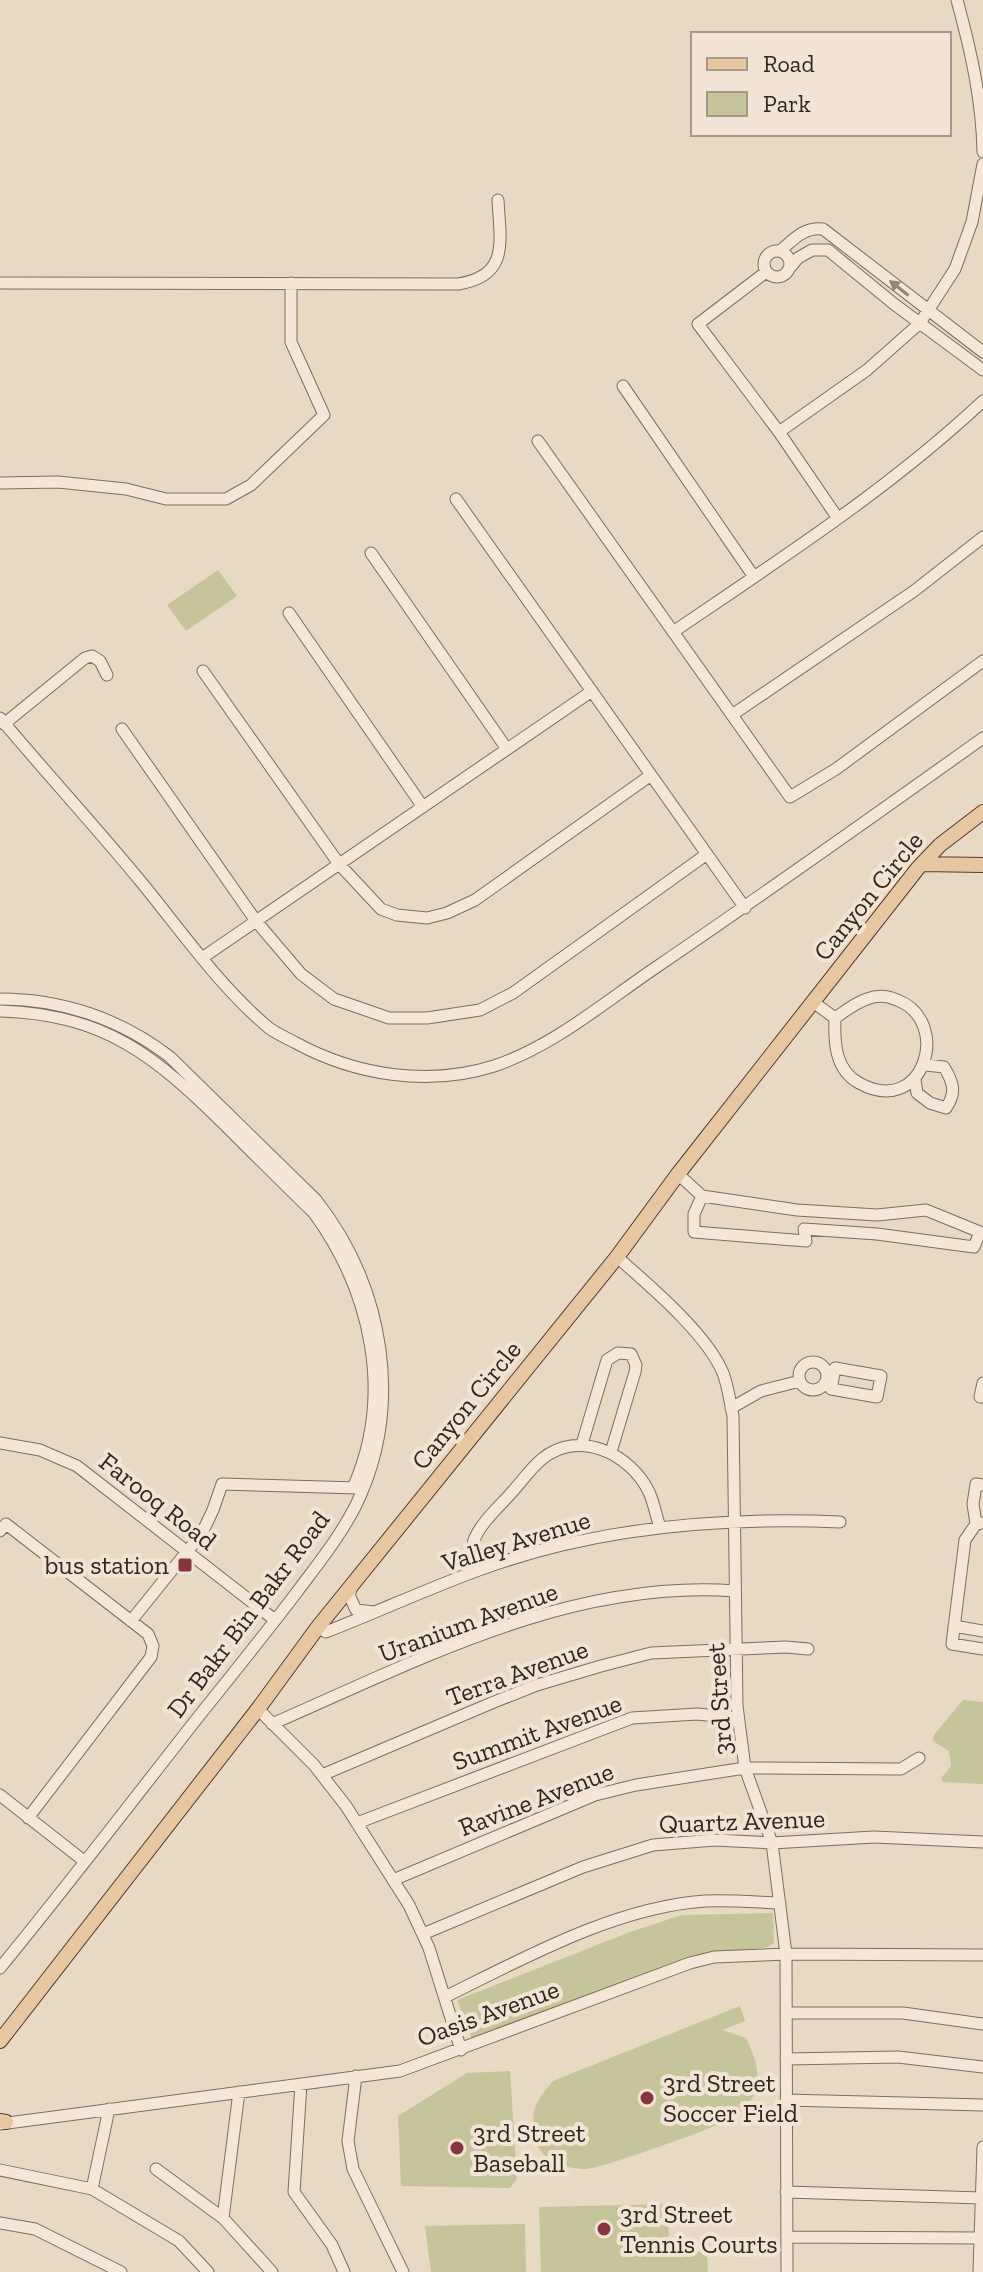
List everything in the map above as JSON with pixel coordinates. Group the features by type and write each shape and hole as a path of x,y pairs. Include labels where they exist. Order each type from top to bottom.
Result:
{"main road":[{"name":"Canyon Circle","path":"0,2041 318,1627 617,1257 678,1174 922,864 940,845 983,812"},
{"path":"922,864 983,865"}],"street":[{"path":"957,0 977,53 983,152"},
{"path":"779,432 867,370 920,323 955,269 972,222 983,164"},
{"path":"0,283 458,284 474,281 489,271 500,257 498,200"},
{"path":"766,272 765,258 768,253 780,251 801,232 812,228 823,229 983,352"},
{"path":"766,272 781,276 798,258 812,250 828,250 983,370"},
{"path":"780,251 788,257 788,270"},
{"path":"766,272 698,324 779,432 837,517"},
{"path":"0,483 58,482 126,489 166,499 226,499 251,485 324,415 291,342 291,283"},
{"path":"623,386 754,577"},
{"path":"673,632 837,517 947,435 983,401"},
{"path":"538,441 790,797 836,769 983,661"},
{"path":"456,499 745,908"},
{"path":"732,715 914,591 983,537"},
{"path":"371,553 507,749"},
{"path":"289,613 423,807"},
{"path":"107,675 100,661 92,656 85,658 2,721 202,958 271,1029 316,1054 387,1076 456,1074 494,1066 543,1044 745,908 983,738"},
{"path":"203,671 339,864 381,909 397,915 427,918 475,900 651,775"},
{"path":"202,958 592,691"},
{"path":"122,729 256,921 301,974 334,999 389,1018 427,1018 480,1010 513,993 707,854"},
{"path":"835,1018 869,998 888,996 910,1005 921,1021 927,1043 926,1065 915,1080 898,1090"},
{"name":"Dr Bakr Bin Bakr Road","path":"0,999 62,1004 113,1022 170,1057 305,1189 335,1225 349,1249 371,1304 383,1368 380,1429 374,1456 341,1530 275,1620 0,1968"},
{"path":"813,1002 835,1018"},
{"path":"0,1011 46,1015 108,1033 139,1049 178,1079 314,1213 330,1234 355,1288 372,1343 374,1399 371,1432 358,1488 222,1484 209,1521 131,1621"},
{"path":"835,1018 834,1041 843,1069 859,1084 885,1091 917,1093 930,1103 946,1108 953,1098 953,1081 944,1067 926,1065"},
{"path":"915,1080 917,1093"},
{"path":"678,1174 702,1196 797,1210 877,1215 926,1210 980,1232 974,1247 877,1234 804,1229 806,1241 694,1232 694,1214 702,1196"},
{"name":"3rd Street","path":"617,1257 701,1338 723,1372 731,1408 738,1718 745,1768 781,1842 780,1903 786,1954 787,2272"},
{"path":"582,1444 607,1360 618,1353 631,1354 636,1365 635,1372 611,1452"},
{"path":"810,1363 823,1366 830,1379 815,1390 806,1388 800,1381 802,1368 810,1363"},
{"path":"731,1408 761,1391 800,1381"},
{"path":"983,1383 980,1397 983,1397"},
{"name":"Farooq Road","path":"0,1443 40,1450 77,1466 275,1620"},
{"path":"480,1569 474,1541 541,1459 560,1447 582,1444 611,1452 637,1474 649,1493 660,1527"},
{"path":"983,1485 976,1484 973,1504 980,1523 965,1540 952,1644 983,1649"},
{"name":"Valley Avenue","path":"318,1627 326,1632 480,1569 563,1544 660,1527 792,1520 840,1522"},
{"path":"0,1531 6,1524 151,1639 151,1657 28,1818"},
{"path":"353,1585 349,1595 356,1610 382,1610"},
{"name":"Uranium Avenue","path":"272,1724 523,1619 586,1603 655,1591 702,1588 735,1591"},
{"path":"954,1626 983,1631"},
{"name":"Terra Avenue","path":"322,1775 537,1685 651,1653 786,1647 808,1649"},
{"path":"258,1709 322,1775 393,1880 423,1934 461,2050"},
{"name":"Summit Avenue","path":"357,1823 632,1718 697,1714 738,1718"},
{"name":"Ravine Avenue","path":"393,1880 595,1795 680,1777 745,1768 901,1769 919,1758"},
{"path":"0,1795 84,1861"},
{"name":"Quartz Avenue","path":"423,1934 583,1867 653,1845 715,1840 781,1842 874,1837 983,1842"},
{"path":"445,1997 532,1954 651,1910 704,1901 780,1903"},
{"name":"Oasis Avenue","path":"2,2122 400,2071 690,1963 714,1957 786,1954 983,1955"},
{"path":"786,2013 903,2013 983,2024"},
{"path":"786,2059 898,2057 983,2067"},
{"path":"356,2076 348,2141 353,2169 403,2272"},
{"path":"301,2084 294,2192 332,2245 344,2272"},
{"path":"223,2218 239,2092"},
{"path":"786,2100 983,2105"},
{"path":"92,2189 109,2109"},
{"path":"979,2272 983,2147"},
{"path":"156,2169 223,2218 269,2271"},
{"path":"0,2170 92,2189 179,2241 208,2272"},
{"path":"786,2192 981,2198"},
{"path":"0,2223 35,2229 121,2272"},
{"path":"787,2237 980,2238"}],"green space":[{"path":"218,570 237,596 186,631 167,605"},
{"path":"963,1700 983,1702 983,1784 943,1782 941,1778 951,1766 949,1751 933,1741 934,1735"},
{"path":"773,1913 774,1943 768,1947 701,1955 472,2040 457,2000 630,1932 682,1915"},
{"path":"740,2006 745,2021 722,2030 746,2038 756,2064 756,2090 739,2113 700,2132 586,2169 554,2162 537,2145 534,2112 553,2081"},
{"name":"3rd Street Baseball","path":"510,2071 517,2179 510,2188 401,2186 398,2116 467,2073"},
{"name":"3rd Street Tennis Courts","path":"668,2204 669,2252 707,2251 708,2272 541,2272 539,2207"},
{"path":"525,2224 526,2272 431,2272 425,2226"}],"place":[{"name":"bus station","path":"185,1565"},
{"name":"3rd Street Soccer Field","path":"647,2098"},
{"name":"3rd Street Baseball","path":"457,2148"},
{"name":"3rd Street Tennis Courts","path":"604,2229"}]}
